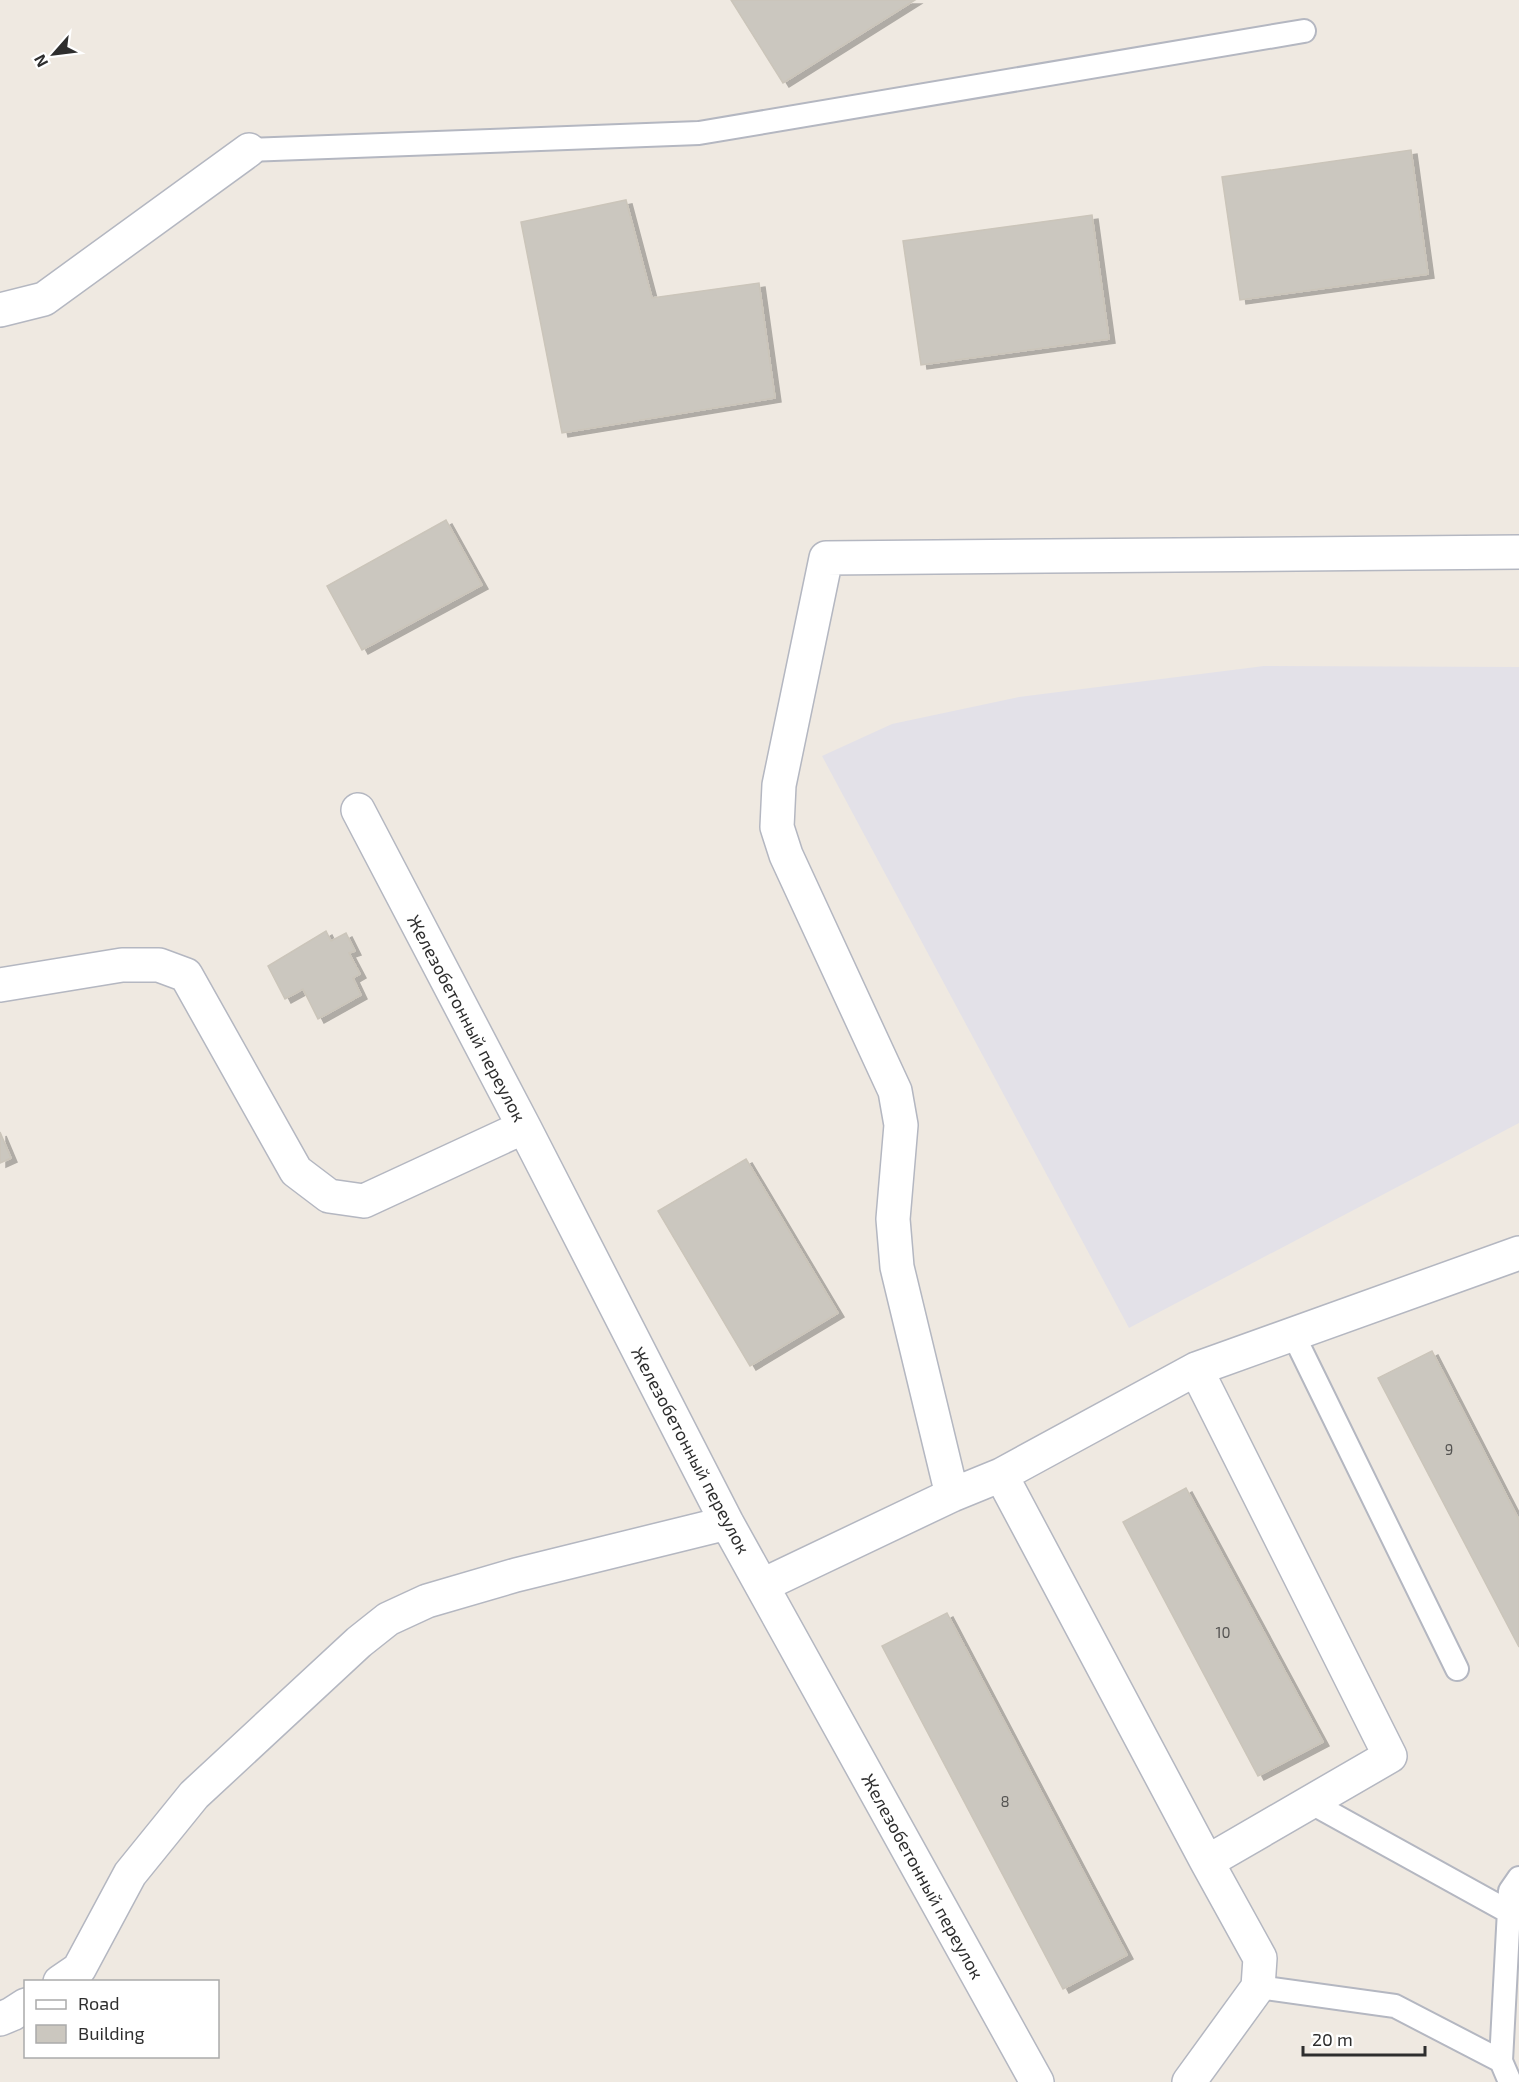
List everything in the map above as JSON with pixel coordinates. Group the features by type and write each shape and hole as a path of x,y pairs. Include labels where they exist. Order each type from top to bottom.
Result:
{"street":[{"path":"0,310 44,299 249,150"},
{"path":"952,1495 897,1267 893,1219 901,1125 895,1091 786,855 777,827 779,785 826,558 1519,552"},
{"name":"Железобетонный переулок","path":"358,810 727,1523 1037,2082"},
{"path":"0,986 122,965 159,965 186,975 296,1171 329,1196 364,1201 524,1127"},
{"path":"763,1585 1001,1474 1196,1369 1519,1253"},
{"path":"1196,1369 1390,1756 1207,1862"},
{"path":"1001,1474 1260,1958 1258,1987 1189,2082"},
{"path":"63,1980 79,1969 130,1874 194,1795 359,1642 388,1619 427,1601 516,1575 727,1523"},
{"path":"0,2019 24,2006"}],"lane":[{"path":"249,150 699,133 1304,31"},
{"path":"1293,1334 1457,1669"},
{"path":"1310,1802 1509,1912"},
{"path":"1258,1987 1395,2006 1505,2072 1510,1891 1519,1878"}],"shaded area":[{"path":"1264,666 1519,667 1519,1123 1129,1328 822,756 892,724 1019,697"}],"building":[{"path":"731,0 915,0 783,83"},
{"path":"1411,150 1428,274 1240,300 1222,177"},
{"path":"626,200 652,298 759,283 775,398 562,433 521,222"},
{"path":"1092,215 1109,339 921,365 903,241"},
{"path":"446,520 482,585 362,650 327,586"},
{"path":"326,931 331,941 346,933 355,951 349,953 360,974 353,978 361,995 318,1019 303,989 285,999 268,966"},
{"path":"0,1132 11,1158 0,1163"},
{"path":"746,1159 838,1313 750,1366 658,1211"},
{"path":"1432,1351 1519,1520 1519,1647 1378,1378"},
{"path":"1186,1488 1323,1742 1258,1776 1123,1522"},
{"path":"947,1613 1127,1955 1063,1989 882,1646"}]}
